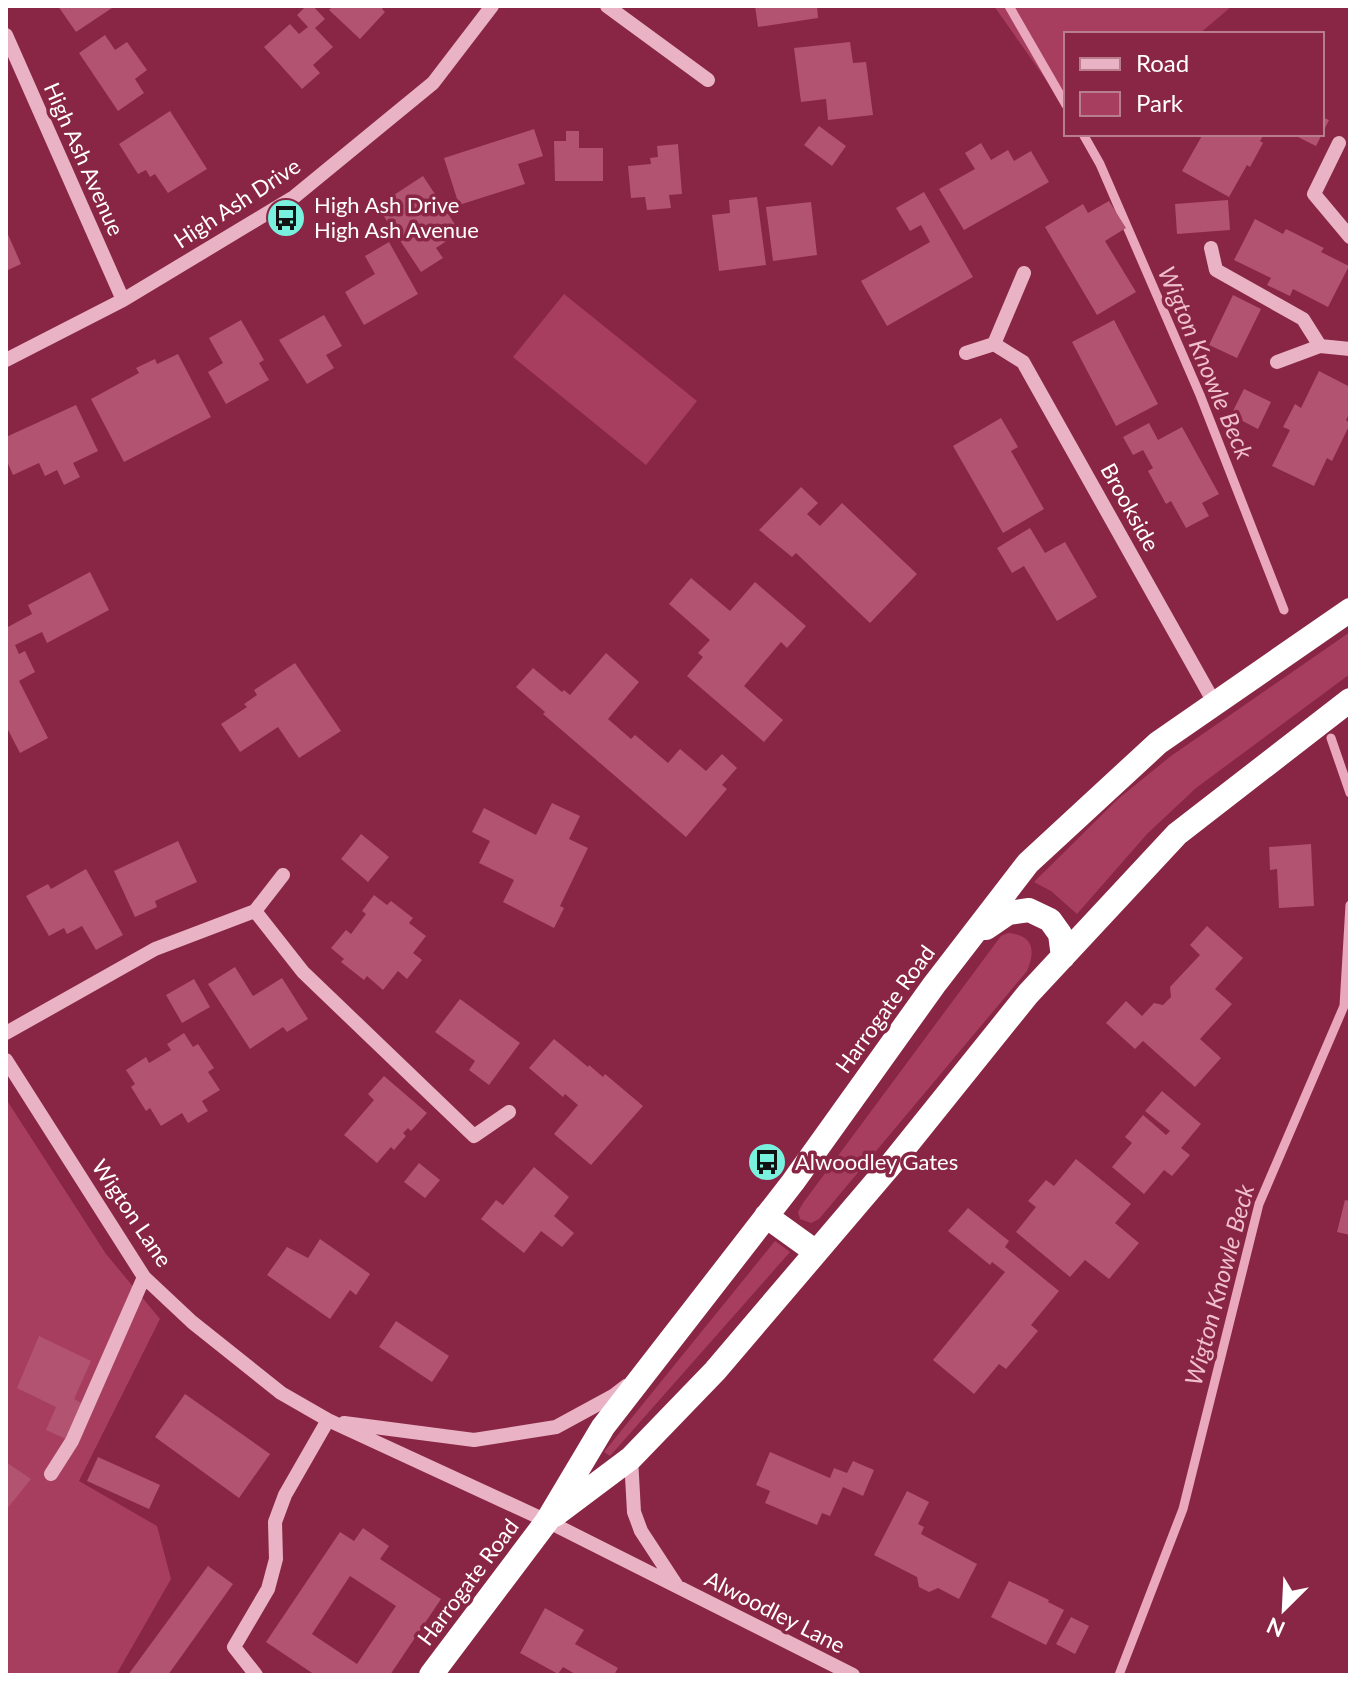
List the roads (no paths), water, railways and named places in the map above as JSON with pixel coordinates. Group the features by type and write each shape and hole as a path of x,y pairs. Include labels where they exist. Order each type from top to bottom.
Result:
{"highway":[{"name":"Harrogate Road","path":"431,1675 547,1521 603,1427 766,1216 1028,863 1158,743 1350,610"},
{"name":"Harrogate Road","path":"547,1521 631,1458 715,1371 893,1162 1028,994 1177,834 1350,700"},
{"path":"970,938 1008,913 1029,910 1050,920 1060,934 1063,957"},
{"path":"766,1216 816,1252"}],"street":[{"name":"High Ash Drive","path":"6,360 123,300 294,197 433,83 492,6"},
{"path":"607,6 708,80"},
{"name":"High Ash Avenue","path":"6,35 123,300"},
{"path":"1339,143 1314,194 1350,237"},
{"path":"1211,248 1216,270 1303,319 1320,346"},
{"path":"966,353 994,344 1024,273"},
{"name":"Brookside","path":"994,344 1023,362 1215,704"},
{"path":"1277,362 1320,346 1350,349"},
{"path":"6,1033 155,949 255,911 283,875"},
{"path":"255,911 303,972 474,1136 509,1112"},
{"name":"Wigton Lane","path":"6,1060 144,1277 241,1364 281,1393 328,1420 547,1521"},
{"path":"51,1474 72,1441 144,1277"},
{"name":"Wigton Lane","path":"328,1420 474,1440 556,1427 613,1396 650,1367"},
{"path":"256,1675 234,1647 268,1589 276,1559 275,1522 285,1495 328,1420"},
{"name":"Alwoodley Lane","path":"631,1458 634,1512 641,1531 678,1587"},
{"name":"Alwoodley Lane","path":"547,1521 853,1675"}],"waterway":[{"name":"Wigton Knowle Beck","path":"1009,6 1064,102"},
{"name":"Wigton Knowle Beck","path":"1084,136 1100,164 1200,395 1284,610"},
{"name":"Wigton Knowle Beck","path":"1331,738 1350,793"},
{"name":"Wigton Knowle Beck","path":"1119,1675 1183,1509 1259,1204 1344,1006 1350,905"}],"place":[{"name":"High Ash Drive High Ash Avenue","path":"286,218"},
{"name":"Alwoodley Gates","path":"767,1162"}]}
